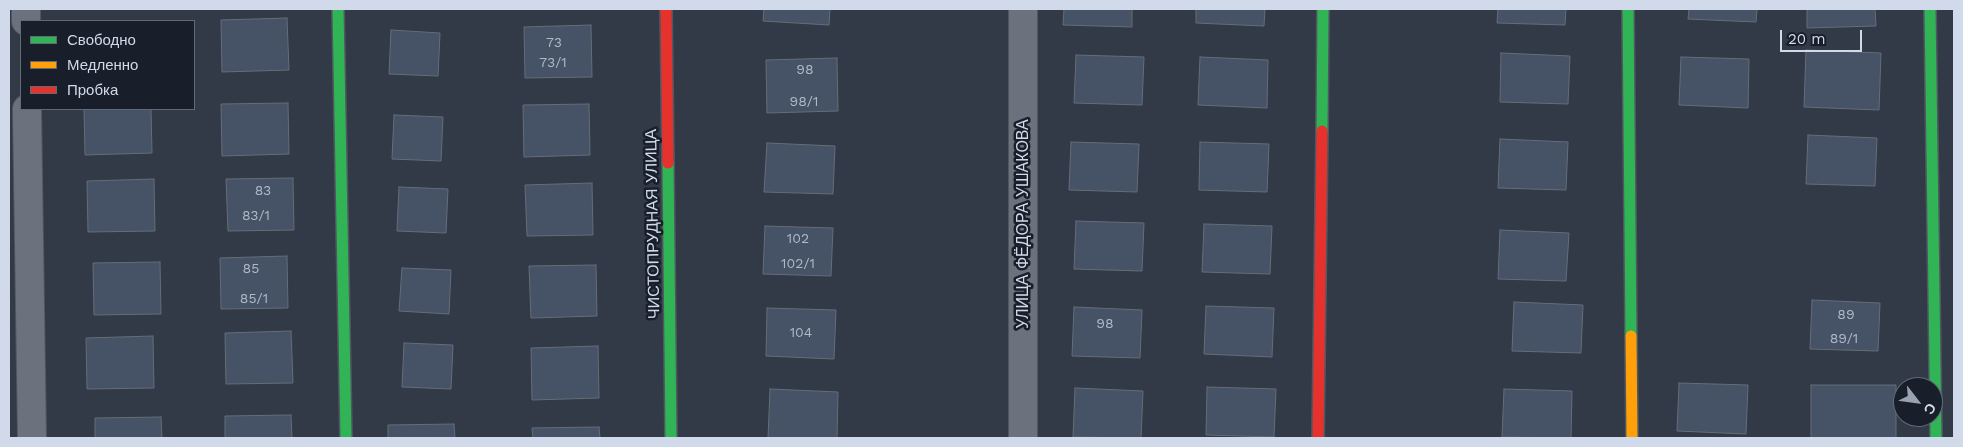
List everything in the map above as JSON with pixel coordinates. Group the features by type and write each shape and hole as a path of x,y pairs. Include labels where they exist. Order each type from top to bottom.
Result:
{"street":[{"path":"338,9 346,438"},
{"name":"ЧИСТОПРУДНАЯ УЛИЦА","path":"666,9 671,438"},
{"name":"УЛИЦА ФЁДОРА УШАКОВА","path":"1023,9 1023,438"},
{"path":"1318,438 1323,9"},
{"path":"1628,9 1632,438"},
{"path":"1930,9 1936,438"},
{"path":"27,110 32,438"}],"building":[{"path":"764,9 830,9 829,25 763,21"},
{"path":"1064,9 1132,9 1132,27 1063,25"},
{"path":"1196,9 1265,9 1264,26 1196,23"},
{"path":"1498,9 1566,9 1565,25 1497,23"},
{"path":"1689,9 1757,9 1756,22 1688,19"},
{"path":"1807,9 1875,9 1876,26 1807,28"},
{"path":"287,18 289,70 222,72 221,20"},
{"path":"591,25 592,77 525,78 524,27"},
{"path":"391,30 440,33 438,76 389,74"},
{"path":"1806,50 1881,53 1879,110 1804,107"},
{"path":"1501,53 1570,56 1568,104 1500,102"},
{"path":"1076,55 1144,57 1142,105 1074,103"},
{"path":"1200,57 1268,60 1267,108 1198,105"},
{"path":"1681,57 1749,59 1748,108 1679,105"},
{"path":"837,58 838,111 767,113 766,60"},
{"path":"288,103 289,154 222,156 221,104"},
{"path":"589,104 590,155 524,157 523,105"},
{"path":"84,110 151,110 152,153 85,155"},
{"path":"394,115 443,117 441,161 392,159"},
{"path":"1808,135 1877,138 1875,186 1806,184"},
{"path":"1500,139 1568,142 1566,190 1498,188"},
{"path":"1071,142 1139,144 1137,192 1069,190"},
{"path":"1200,142 1269,144 1267,192 1199,190"},
{"path":"767,143 835,146 833,194 764,192"},
{"path":"293,178 294,230 228,231 226,179"},
{"path":"154,179 155,231 88,232 87,181"},
{"path":"592,183 593,235 527,236 525,185"},
{"path":"399,187 448,189 446,233 397,231"},
{"path":"1076,221 1144,223 1142,271 1074,269"},
{"path":"1204,224 1272,226 1270,274 1202,272"},
{"path":"765,226 833,228 831,276 763,274"},
{"path":"1500,230 1569,233 1566,281 1498,279"},
{"path":"287,256 288,308 221,309 220,258"},
{"path":"160,262 161,314 94,315 93,263"},
{"path":"596,265 597,316 531,318 529,266"},
{"path":"402,268 451,270 449,314 399,311"},
{"path":"1812,300 1880,303 1878,351 1810,349"},
{"path":"1514,302 1583,305 1581,353 1512,351"},
{"path":"1206,306 1274,308 1272,357 1204,354"},
{"path":"1074,307 1142,310 1140,358 1072,356"},
{"path":"767,308 836,310 834,359 766,356"},
{"path":"291,331 293,383 226,384 225,333"},
{"path":"153,336 154,388 87,389 86,338"},
{"path":"404,343 453,345 451,389 402,387"},
{"path":"598,346 599,398 532,400 531,348"},
{"path":"1679,383 1748,385 1746,434 1677,431"},
{"path":"1811,385 1893,385 1893,427 1896,427 1896,438 1811,438"},
{"path":"1207,387 1276,389 1274,437 1206,435"},
{"path":"1075,388 1143,391 1141,438 1073,437"},
{"path":"770,389 838,392 837,438 768,438"},
{"path":"1504,389 1572,391 1571,438 1502,437"},
{"path":"291,415 292,438 225,438 225,416"},
{"path":"161,417 162,438 95,438 95,418"},
{"path":"454,424 455,438 388,438 388,425"},
{"path":"599,427 600,438 533,438 532,428"}],"traffic: fast":[{"path":"338,9 346,438"},
{"path":"1322,131 1323,9"},
{"path":"1628,9 1631,336"},
{"path":"1930,9 1936,438"},
{"path":"668,163 671,438"}],"traffic: slow":[{"path":"1631,336 1632,438"}],"traffic: jam":[{"path":"666,9 668,163"},
{"path":"1318,438 1322,131"}]}
